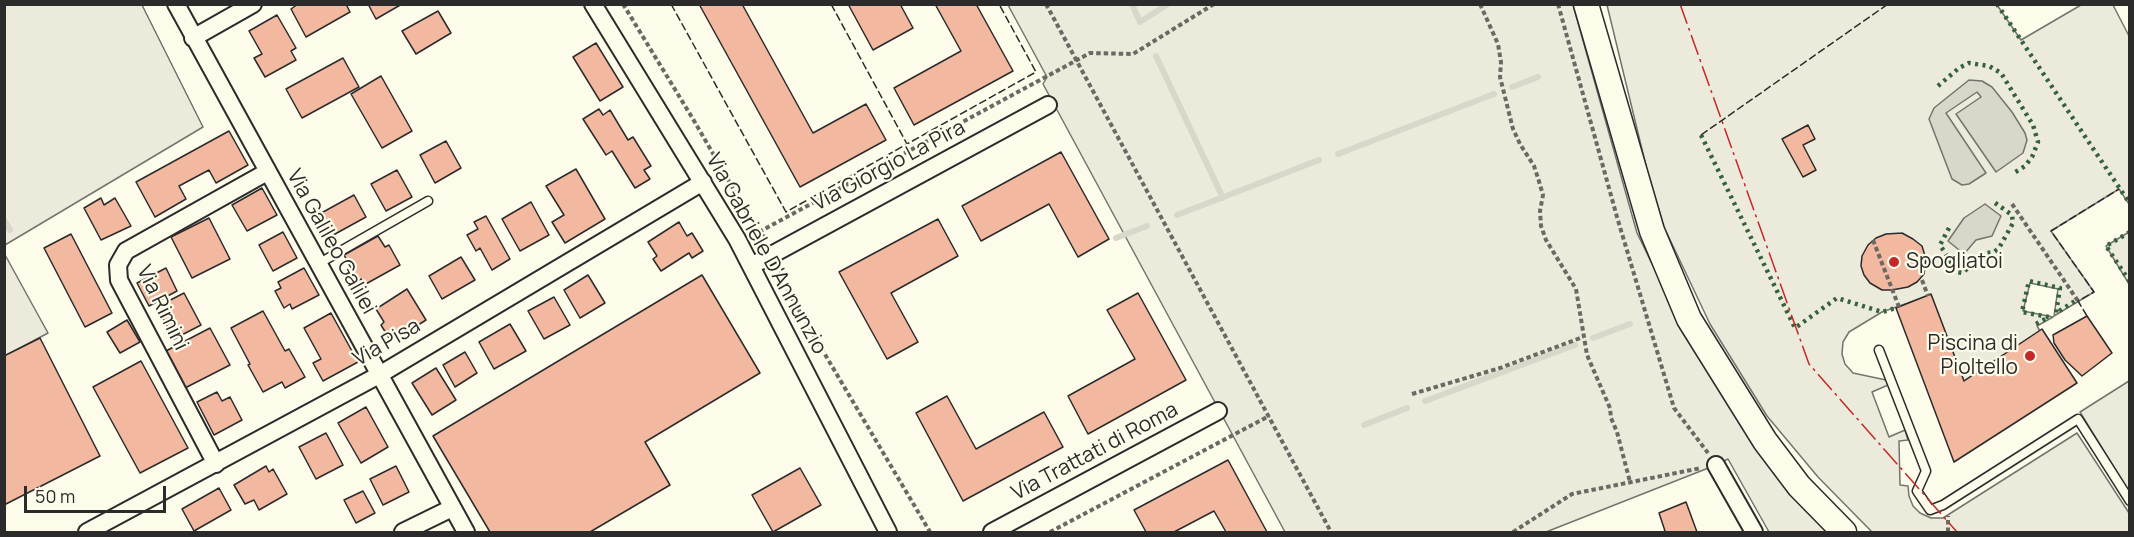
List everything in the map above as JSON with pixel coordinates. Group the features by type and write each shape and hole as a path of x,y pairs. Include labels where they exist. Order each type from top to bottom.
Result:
{"street":[{"name":"Via Galileo Galilei","path":"176,4 466,532"},
{"path":"193,38 253,4"},
{"name":"Via Gabriele D'Annunzio","path":"593,4 703,182 751,266 888,532"},
{"path":"1586,4 1652,231 1689,319 1765,441 1800,486 1844,532"},
{"name":"Via Giorgio La Pira","path":"751,266 1048,105"},
{"name":"Via Rimini","path":"216,464 119,280 118,265 126,251 267,172"},
{"name":"Via Pisa","path":"87,532 379,375 703,182"},
{"name":"Via Trattati di Roma","path":"992,532 1218,411"},
{"path":"1716,465 1754,532"},
{"path":"403,532 452,508"}],"lane":[{"path":"318,264 428,201"},
{"path":"1879,350 1926,471 1917,491 1930,510 1943,505 2078,419 2130,501"}],"path":[{"path":"1046,4 1331,532"},
{"path":"759,232 1090,53 1133,54 1214,4"},
{"path":"1480,4 1498,44 1501,62 1500,77 1513,129 1534,166 1543,195 1540,211 1544,233 1576,289 1583,337 1592,371 1610,408 1630,482"},
{"path":"1513,532 1572,494 1716,465 1674,408 1617,217 1558,4"},
{"path":"2012,204 2078,301"},
{"path":"1873,240 1899,307"},
{"path":"1922,280 1928,296"},
{"path":"1412,394 1500,368 1583,337"},
{"path":"1050,532 1269,416"}],"shaded area":[{"path":"4,5 142,5 203,127 5,245"},
{"path":"1008,5 1573,5 1637,233 1677,315 1832,532 1769,532 1728,459 1546,532 1285,532 1043,84 1047,77"},
{"path":"1607,5 1997,5 2021,40 2081,5 2113,5 2129,36 2129,204 2119,189 2051,231 2094,292 2054,316 2058,289 2030,283 2023,311 2053,317 2037,326 2040,331 1964,381 1931,295 1882,312 1849,332 1843,342 1842,354 1845,364 1853,373 1886,380 1888,385 1872,392 1889,437 1905,430 1908,440 1899,441 1900,485 1908,486 1913,506 1920,513 1931,518 1943,518 2077,433 2129,513 2129,532 1872,532 1818,477 1767,416 1710,324 1664,227 1647,170"},
{"path":"1969,80 1982,81 1992,87 2012,112 2027,140 2023,153 1996,172 1956,114 1981,97 1977,92 1946,113 1986,173 1969,184 1962,185 1952,179 1929,119 1934,108"},
{"path":"1985,204 2001,216 1992,236 1976,240 1964,254 1948,241 1964,218"},
{"path":"2129,232 2129,284 2106,246"},
{"path":"4,253 48,333 5,356 4,356"},
{"path":"2129,381 2129,492 2080,412"}],"building":[{"path":"298,4 346,4 350,12 306,37 291,9"},
{"path":"368,4 402,4 376,19"},
{"path":"699,4 742,4 813,133 866,104 886,140 800,187"},
{"path":"848,4 900,4 913,28 873,50"},
{"path":"935,4 976,4 1013,71 914,125 894,88 961,51"},
{"path":"438,11 451,33 416,54 402,31"},
{"path":"277,15 296,48 291,51 296,60 265,77 254,58 262,54 249,31"},
{"path":"596,43 623,87 600,101 573,57"},
{"path":"343,58 359,87 302,118 286,89"},
{"path":"381,76 412,131 382,148 351,94"},
{"path":"599,109 603,115 610,110 628,140 633,137 651,166 644,170 650,179 635,188 612,151 606,155 583,119"},
{"path":"1808,125 1815,139 1803,145 1816,170 1803,177 1782,139"},
{"path":"229,131 248,165 216,183 209,170 179,186 186,199 155,217 136,182"},
{"path":"446,141 461,168 435,183 420,155"},
{"path":"1061,152 1109,239 1078,257 1049,204 981,241 962,206"},
{"path":"576,169 605,219 565,243 552,222 564,215 546,186"},
{"path":"397,170 412,197 386,211 371,184"},
{"path":"262,188 277,215 247,231 232,205"},
{"path":"354,195 366,217 326,239 314,217"},
{"path":"101,198 104,205 115,198 131,226 101,240 84,208"},
{"path":"531,202 549,235 520,251 502,219"},
{"path":"486,216 510,259 492,270 480,248 476,251 467,235 478,229 474,222"},
{"path":"209,218 230,259 192,278 171,237"},
{"path":"938,219 958,256 891,293 918,342 887,359 839,272"},
{"path":"679,222 687,236 692,233 703,251 692,258 689,253 661,271 653,259 657,256 648,242"},
{"path":"283,232 297,258 273,271 259,245"},
{"name":"Spogliatoi","path":"1902,233 1922,246 1926,259 1924,274 1908,287 1882,290 1870,283 1864,275 1861,266 1862,256 1868,245 1876,238 1886,234"},
{"path":"71,234 112,313 85,327 44,248"},
{"path":"378,236 385,247 389,245 400,265 364,285 361,279 358,281 344,255"},
{"path":"461,257 475,280 442,299 429,276"},
{"path":"166,268 177,291 149,306 137,283"},
{"path":"304,268 319,295 292,309 290,304 284,308 275,291 281,288 278,282"},
{"path":"588,275 605,303 580,318 564,290"},
{"path":"702,275 760,373 645,442 670,485 590,532 490,532 433,436"},
{"path":"407,289 426,320 401,336 399,332 389,338 381,325 384,322 376,309"},
{"path":"184,293 201,325 174,339 157,307"},
{"path":"1138,293 1186,380 1088,434 1068,396 1135,359 1107,310"},
{"name":"Piscina di Pioltello","path":"1931,294 1964,381 2042,329 2077,383 1954,462 1896,308"},
{"path":"554,297 570,325 544,339 528,311"},
{"path":"263,311 285,351 289,349 305,377 285,388 282,382 263,392 231,328"},
{"path":"331,313 358,362 323,381 313,363 321,359 304,328"},
{"path":"2087,316 2112,353 2082,376 2065,360 2054,343 2053,335"},
{"path":"127,320 140,342 120,353 107,332"},
{"path":"510,324 526,351 494,369 479,342"},
{"path":"210,328 230,365 183,389 164,352"},
{"path":"40,338 100,456 4,505 4,356"},
{"path":"465,352 477,373 455,387 443,365"},
{"path":"141,361 188,448 140,473 93,387"},
{"path":"436,368 456,400 432,415 412,383"},
{"path":"217,392 222,401 230,397 242,420 214,435 197,402"},
{"path":"947,396 976,449 1044,412 1063,447 963,501 916,413"},
{"path":"366,407 388,447 361,463 338,423"},
{"path":"326,433 343,465 316,479 299,447"},
{"path":"1228,460 1267,532 1226,532 1214,511 1174,532 1146,532 1134,510"},
{"path":"266,466 269,472 273,469 287,494 259,510 254,500 245,504 234,485"},
{"path":"396,466 409,492 383,505 370,479"},
{"path":"800,468 821,505 773,532 752,495"},
{"path":"219,488 231,510 194,531 182,509"},
{"path":"363,491 375,513 356,523 344,500"},
{"path":"1686,502 1697,532 1663,532 1665,531 1659,513"}],"waterway":[{"path":"1132,4 1140,22 1168,4"},
{"path":"1156,56 1223,198"},
{"path":"1512,87 1538,77"},
{"path":"1338,154 1494,94"},
{"path":"1177,215 1319,160"},
{"path":"4,220 10,230"},
{"path":"1116,238 1147,226"},
{"path":"1593,338 1630,324"},
{"path":"1425,401 1575,345"},
{"path":"1364,425 1407,408"}],"hedge":[{"path":"1997,4 2130,204"},
{"path":"1938,86 1959,68 1969,63 1989,66 2001,73 2033,125 2038,142 2032,157 2025,166 2014,173"},
{"path":"1701,135 1795,328 1837,298 1882,312 1896,308"},
{"path":"1949,228 1940,245 1957,272 1963,273 1981,254 1994,252 1999,248 2013,223 2012,215 1994,202"},
{"path":"2130,232 2106,246 2130,282"},
{"path":"2036,324 2049,317 2022,312 2029,281 2060,288 2056,313 2075,301"}],"fence":[{"path":"671,4 786,212 907,144"},
{"path":"831,4 907,144 1036,72 999,4"},
{"path":"1701,135 1888,4"},
{"path":"2087,316 2078,301 2094,292 2051,231 2119,189"}],"power":[{"path":"1680,4 1809,364 1957,532"}],"place":[{"name":"Spogliatoi","path":"1894,262"},
{"name":"Piscina di Pioltello","path":"2030,356"}]}
